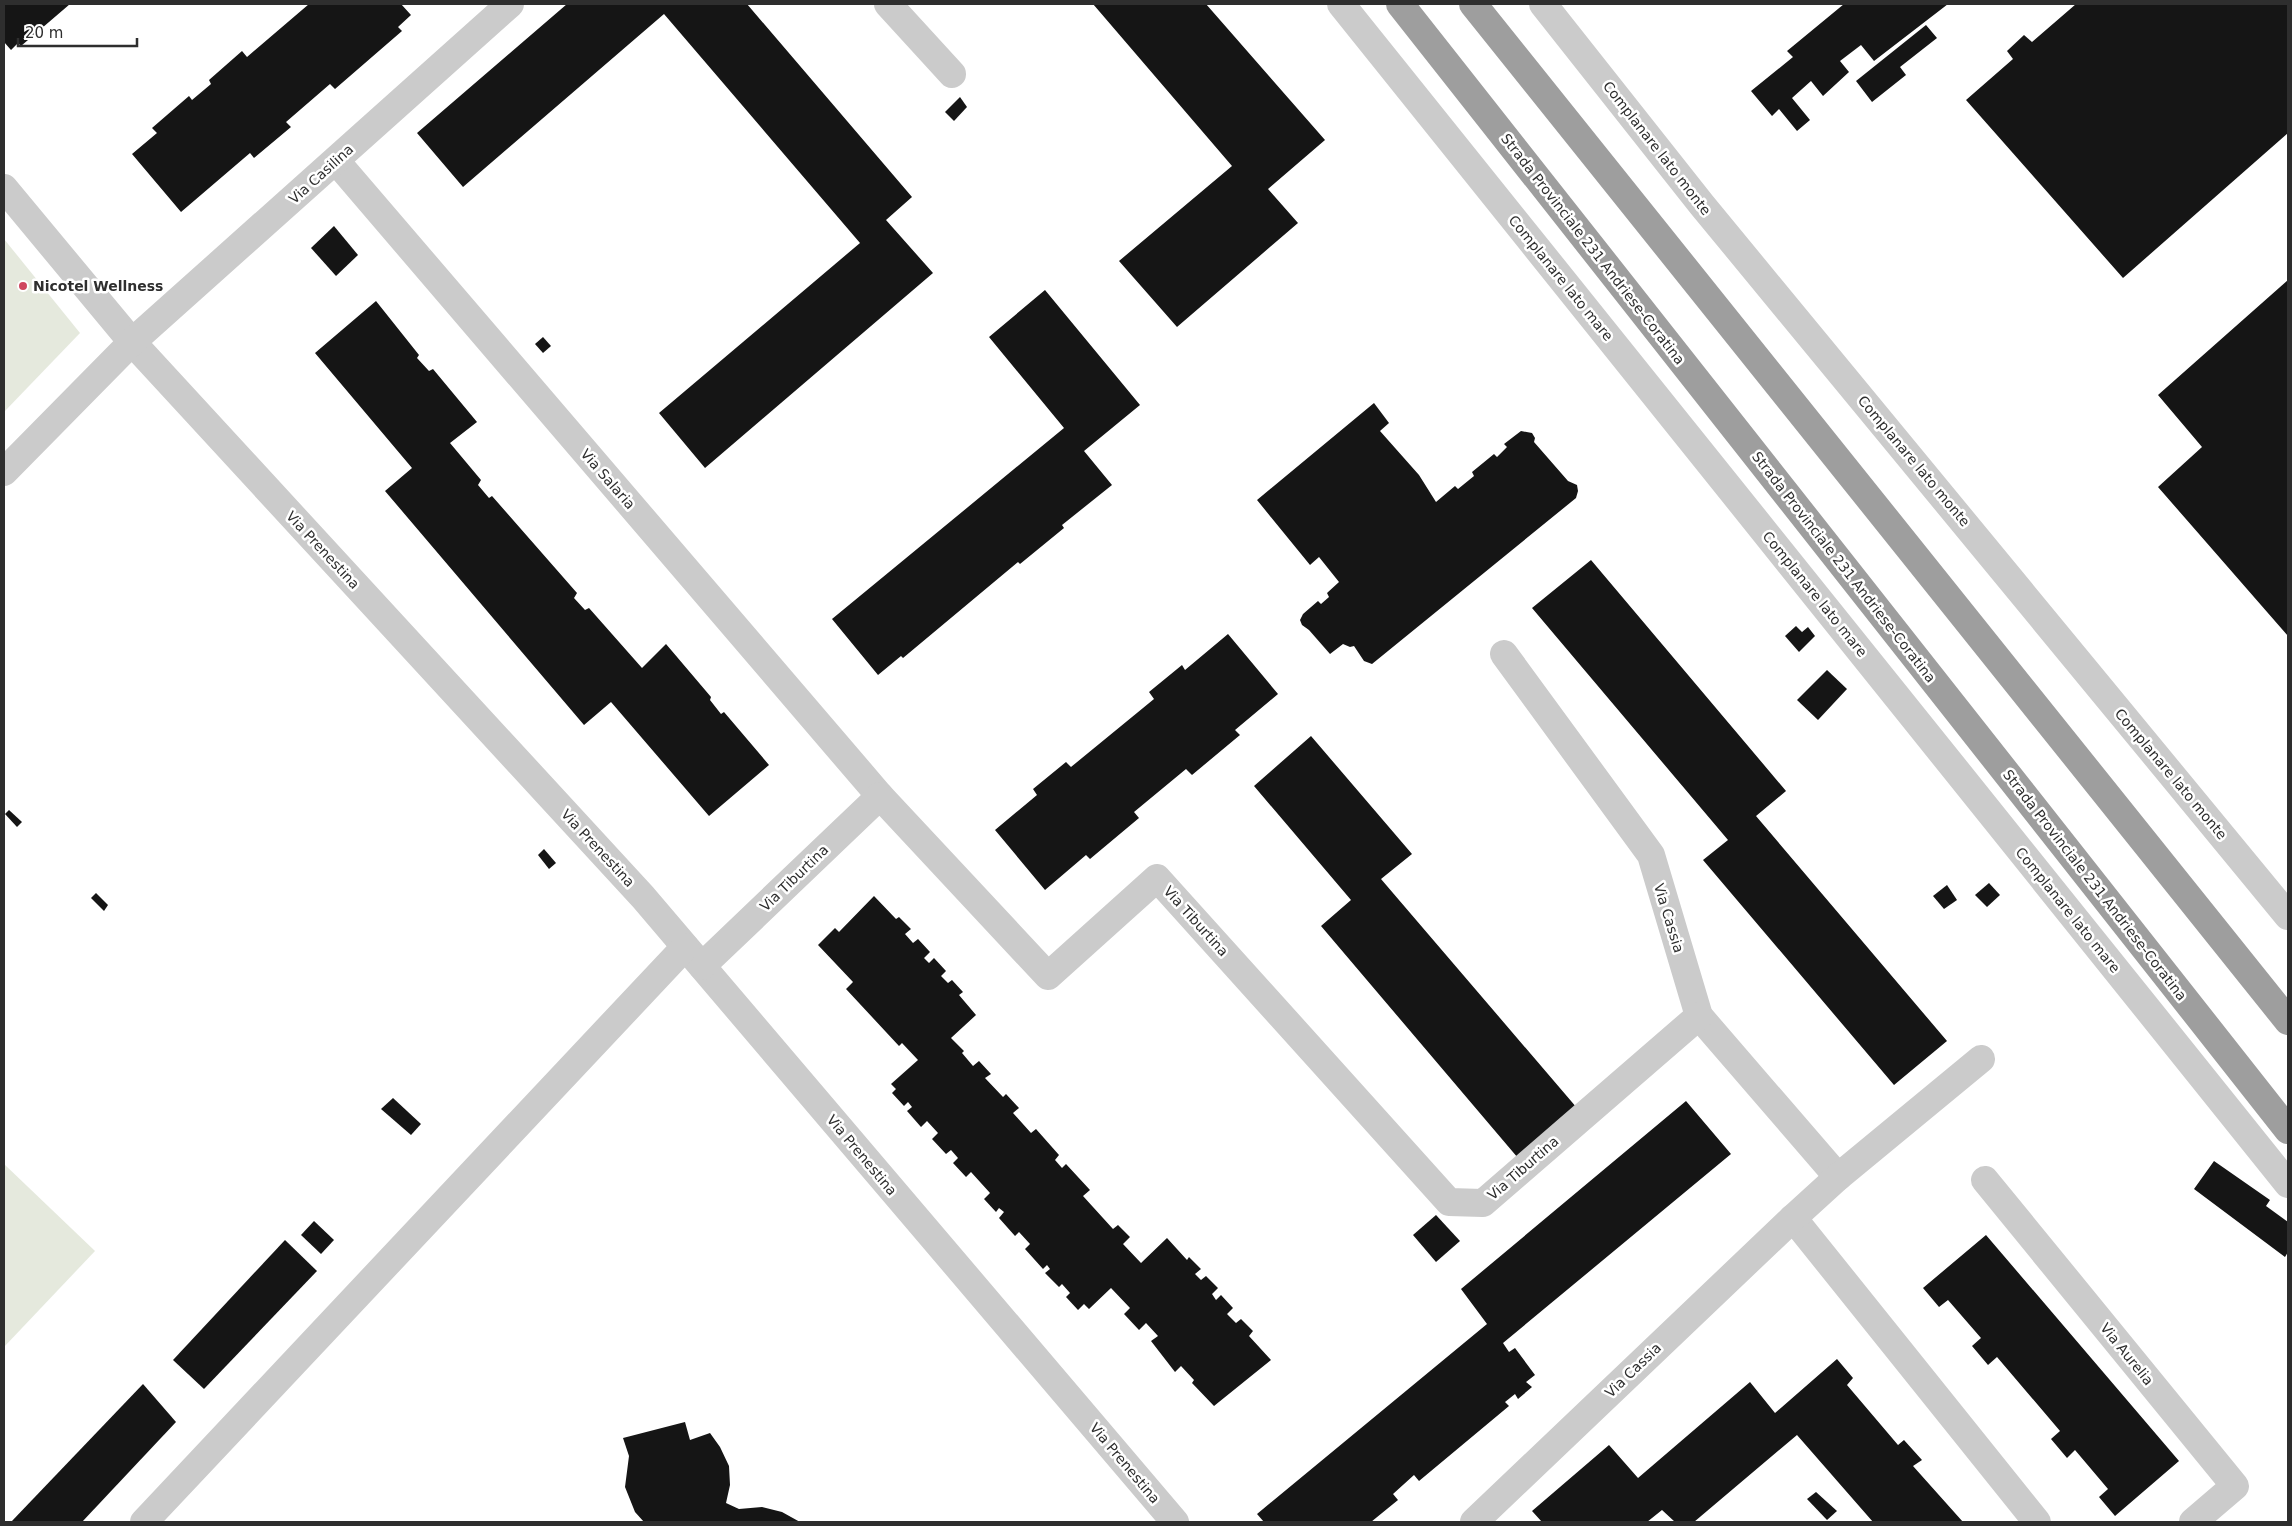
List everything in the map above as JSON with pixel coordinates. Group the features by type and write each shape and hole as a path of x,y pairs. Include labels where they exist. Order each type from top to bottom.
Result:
{"highway":[{"name":"Strada Provinciale 231 Andriese-Coratina","path":"1400,4 2288,1130"},
{"path":"1473,4 2288,1021"}],"street":[{"name":"Via Casilina","path":"4,472 132,342 510,4"},
{"path":"888,4 952,74"},
{"name":"Complanare lato mare","path":"1341,4 2288,1184"},
{"name":"Complanare lato monte","path":"1543,4 1702,205 2288,916"},
{"name":"Via Salaria","path":"336,161 880,796"},
{"name":"Via Prenestina","path":"4,188 132,342 629,882 1175,1522"},
{"name":"Via Cassia","path":"1504,654 1651,856 1699,1016 1838,1177"},
{"name":"Via Tiburtina","path":"144,1522 693,956 880,796 1048,976 1157,878 1449,1202 1483,1203 1699,1016"},
{"name":"Via Cassia","path":"1474,1522 1793,1218 1838,1177 1981,1059"},
{"name":"Via Aurelia","path":"1985,1180 2235,1486 2194,1522"},
{"path":"1793,1218 2037,1522"}],"shaded area":[{"name":"Nicotel Wellness","path":"4,239 80,333 4,412"},
{"path":"4,1164 95,1251 4,1347"}],"building":[{"path":"4,4 70,4 21,46 18,43 11,50 4,42"},
{"path":"309,4 401,4 411,15 398,27 402,31 335,89 330,84 286,122 291,127 254,158 250,153 181,212 132,154 157,133 152,128 189,96 192,100 211,84 209,80 242,51 247,57"},
{"path":"567,4 747,4 912,197 886,220 933,273 705,468 659,413 860,243 664,14 463,187 417,133"},
{"path":"1093,4 1206,4 1325,140 1268,189 1298,223 1177,327 1119,261 1232,166"},
{"path":"1844,4 1948,4 1874,61 1861,45 1840,61 1849,72 1823,96 1811,81 1792,98 1810,120 1797,131 1779,109 1772,116 1751,91 1793,57 1787,51"},
{"path":"2076,4 2288,4 2288,133 2123,278 1966,100 2013,59 2007,51 2024,35 2032,42"},
{"path":"1926,25 1937,38 1900,67 1906,75 1872,102 1856,81"},
{"path":"960,97 967,107 954,121 945,112"},
{"path":"334,226 358,255 336,276 311,248"},
{"path":"2288,280 2288,636 2158,487 2202,447 2158,395"},
{"path":"1045,290 1140,405 1084,451 1112,485 1062,525 1064,528 1020,564 1018,562 903,658 901,656 878,675 832,619 1064,428 989,337"},
{"path":"376,301 419,355 417,358 429,371 433,369 477,422 450,443 481,480 478,485 489,498 492,496 577,593 574,598 585,610 589,608 642,668 666,644 711,697 710,700 721,714 724,712 769,765 709,816 611,702 584,725 385,491 412,468 315,353"},
{"path":"543,337 551,346 543,353 535,344"},
{"path":"1374,403 1389,423 1380,431 1419,475 1436,502 1455,486 1458,489 1474,476 1472,472 1494,454 1497,457 1507,447 1504,444 1521,431 1532,433 1535,438 1534,442 1568,481 1577,485 1578,491 1576,498 1372,664 1364,661 1354,646 1350,647 1343,644 1330,654 1309,630 1302,625 1300,620 1303,614 1318,601 1321,604 1329,597 1327,593 1339,582 1319,557 1310,565 1257,500"},
{"path":"1591,560 1786,791 1756,816 1947,1041 1894,1085 1703,860 1728,840 1532,608"},
{"path":"1796,626 1802,632 1808,627 1815,636 1799,652 1785,636"},
{"path":"1228,634 1278,694 1235,730 1240,735 1192,775 1186,769 1134,812 1139,818 1090,859 1086,855 1045,890 995,830 1037,795 1033,789 1066,762 1071,767 1154,699 1149,692 1182,665 1185,670"},
{"path":"1827,670 1847,689 1818,720 1797,700"},
{"path":"1311,736 1412,854 1381,879 1577,1108 1518,1158 1321,926 1351,900 1254,786"},
{"path":"9,810 22,822 17,827 5,814"},
{"path":"544,849 556,863 549,869 538,855"},
{"path":"1989,883 2000,895 1987,907 1975,895"},
{"path":"1947,885 1957,900 1944,909 1933,896"},
{"path":"96,893 108,905 104,911 91,898"},
{"path":"874,896 896,919 899,917 911,929 905,934 913,943 918,939 930,952 924,958 929,963 934,958 946,971 941,976 948,983 952,980 963,992 959,995 976,1015 951,1038 964,1051 962,1053 973,1066 979,1061 991,1074 985,1078 1003,1097 1006,1094 1019,1108 1013,1113 1031,1133 1036,1129 1059,1155 1055,1160 1062,1168 1066,1164 1090,1190 1083,1196 1113,1229 1118,1225 1130,1237 1123,1244 1141,1263 1167,1238 1187,1260 1189,1257 1201,1269 1195,1274 1201,1280 1206,1276 1218,1288 1212,1294 1216,1300 1221,1295 1233,1308 1227,1314 1236,1323 1241,1319 1253,1331 1249,1336 1271,1360 1214,1406 1192,1383 1194,1380 1181,1366 1175,1372 1151,1341 1158,1336 1146,1323 1139,1330 1124,1314 1130,1308 1111,1288 1089,1309 1084,1304 1078,1310 1066,1297 1070,1293 1062,1284 1059,1287 1045,1273 1050,1269 1047,1265 1043,1269 1025,1249 1030,1244 1019,1232 1015,1236 999,1218 1004,1212 999,1208 996,1212 984,1199 990,1193 971,1172 966,1177 953,1163 958,1158 951,1150 946,1154 932,1139 938,1133 927,1121 921,1127 907,1111 912,1107 908,1102 904,1106 892,1093 896,1089 891,1084 918,1060 902,1043 899,1046 846,989 853,982 818,945 835,928 839,932"},
{"path":"393,1098 421,1124 411,1135 381,1109"},
{"path":"1686,1101 1731,1154 1503,1343 1509,1352 1515,1348 1535,1375 1526,1382 1532,1387 1518,1399 1515,1394 1505,1402 1509,1406 1419,1481 1414,1475 1393,1494 1398,1500 1371,1522 1264,1522 1257,1514 1487,1324 1461,1289"},
{"path":"2214,1161 2270,1200 2266,1206 2288,1222 2288,1252 2285,1257 2194,1189"},
{"path":"1436,1215 1460,1241 1436,1262 1413,1235"},
{"path":"314,1221 334,1240 321,1254 301,1235"},
{"path":"1986,1235 2179,1461 2115,1516 2099,1497 2108,1489 2075,1450 2067,1458 2051,1439 2060,1431 1997,1357 1988,1365 1972,1346 1981,1338 1948,1300 1939,1307 1923,1288"},
{"path":"285,1240 317,1271 204,1389 173,1360"},
{"path":"1837,1359 1853,1378 1847,1385 1898,1445 1904,1440 1922,1460 1913,1466 1963,1522 1873,1522 1797,1435 1694,1522 1675,1522 1662,1510 1647,1522 1542,1522 1532,1511 1609,1445 1638,1478 1750,1382 1775,1413"},
{"path":"143,1384 176,1422 82,1522 11,1522"},
{"path":"685,1422 690,1440 710,1433 720,1447 729,1466 730,1485 726,1503 739,1509 762,1507 782,1512 800,1522 644,1522 635,1512 625,1487 629,1456 623,1438"},
{"path":"1816,1492 1837,1511 1827,1520 1807,1499"}],"place":[{"name":"Nicotel Wellness","path":"23,286"}]}
